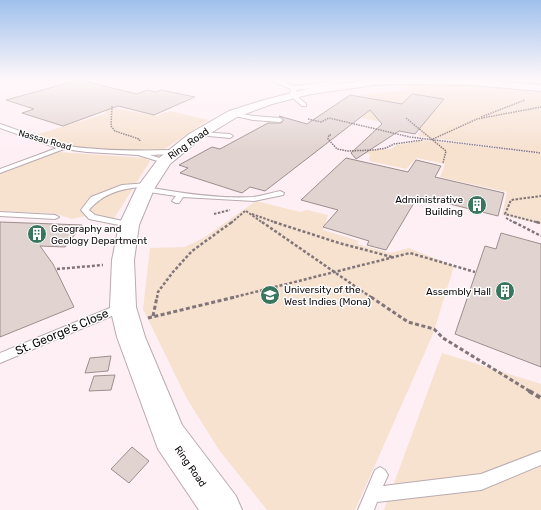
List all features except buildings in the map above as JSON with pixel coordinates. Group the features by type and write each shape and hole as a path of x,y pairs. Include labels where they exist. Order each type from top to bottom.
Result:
{"street":[{"name":"Ring Road","path":"222,510 170,437 131,336 123,307 124,260 129,225 146,187 169,156 200,134 233,114 268,103"}],"lane":[{"path":"233,114 280,120"},
{"name":"Nassau Road","path":"0,126 25,136 79,150 139,153"},
{"path":"200,134 230,136"},
{"path":"0,171 64,147"},
{"path":"139,153 169,156"},
{"path":"139,153 169,156"},
{"path":"129,225 92,217 85,210 94,199 124,186 146,187 178,198 238,199 254,198 280,193"},
{"path":"0,214 55,217"},
{"name":"St. George's Close","path":"0,358 123,307"},
{"path":"372,495 481,482 541,458"},
{"path":"366,510 380,475"}],"path":[{"path":"432,139 494,110 516,103"},
{"path":"112,106 111,126 115,131 139,139 142,146 139,153"},
{"path":"477,119 541,106"},
{"path":"308,119 321,122 329,118 410,137 541,153"},
{"path":"406,118 446,151 443,163"},
{"path":"331,135 329,135 328,139 337,149 347,151 374,150 386,148 394,144 428,139"},
{"path":"541,196 511,200 505,214 541,223"},
{"path":"241,208 315,237 358,250 392,257"},
{"path":"214,214 234,209"},
{"path":"247,211 408,322 434,329 443,338 541,398"},
{"path":"153,316 158,292 173,272 192,251 247,211"},
{"path":"506,218 541,236"},
{"path":"146,318 410,253 475,272"},
{"path":"57,270 106,264"}],"shaded area":[{"path":"372,103 541,103 541,153 418,136 422,130 361,118"},
{"path":"109,107 156,116 170,111 209,120 160,152 79,148 48,141 35,135 105,114"},
{"path":"427,140 541,154 541,224 502,215 507,192 440,177 445,164 417,158 406,169 369,161 370,154 350,151 391,149 397,145"},
{"path":"57,152 144,158 150,161 113,220 85,216 72,219 57,214 0,211 0,173"},
{"path":"256,201 300,212 307,210 328,215 323,230 359,241 357,244 390,253 409,248 454,266 433,334 355,510 267,510 219,450 186,397 143,309 150,248 185,247 205,237"},
{"path":"442,353 541,384 541,510 384,510"}],"place":[{"name":"Administrative Building","path":"477,205"},
{"name":"Geography and Geology Department","path":"37,234"},
{"name":"Assembly Hall","path":"505,291"},
{"name":"University of the West Indies (Mona)","path":"270,295"}]}
